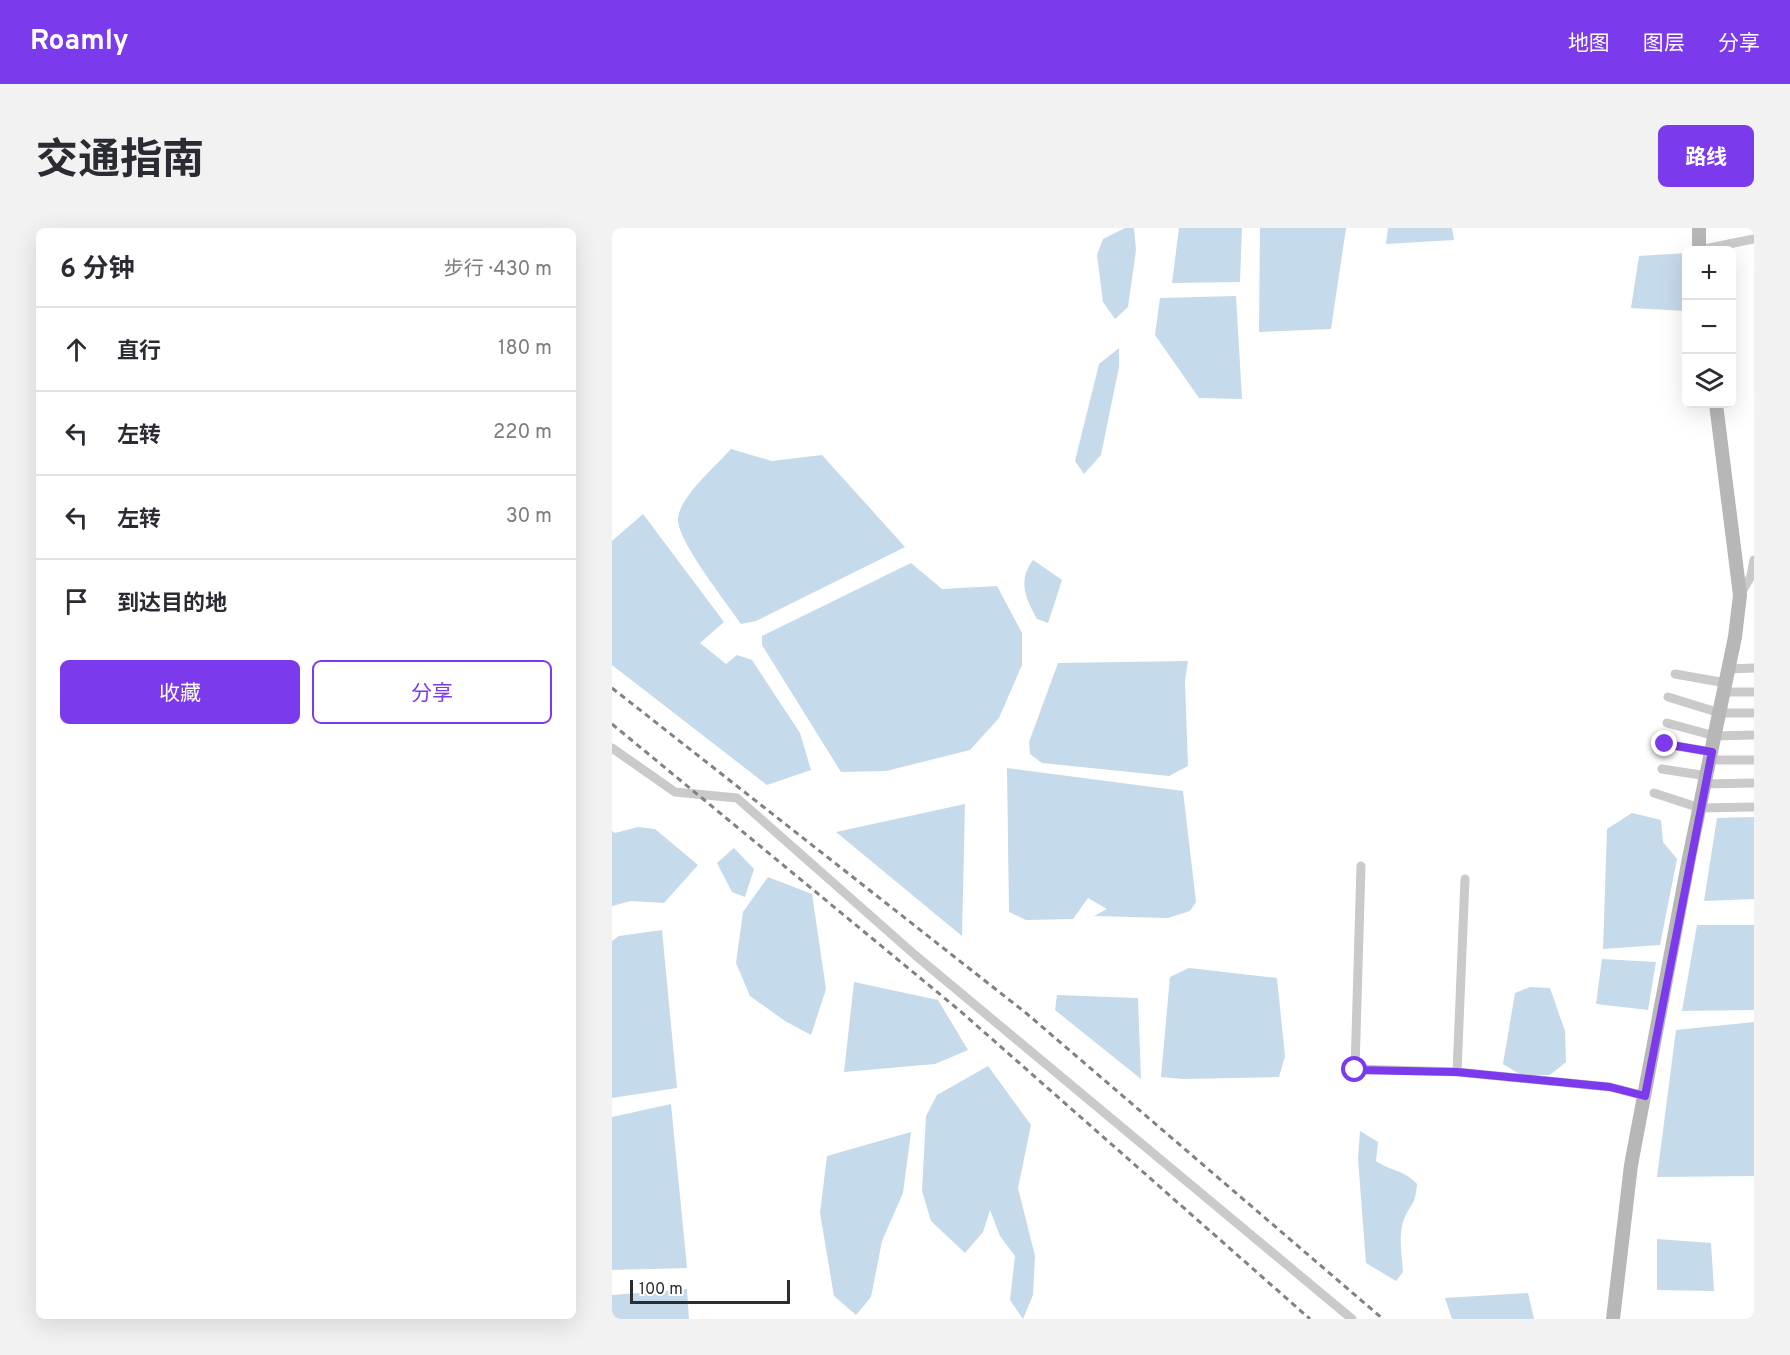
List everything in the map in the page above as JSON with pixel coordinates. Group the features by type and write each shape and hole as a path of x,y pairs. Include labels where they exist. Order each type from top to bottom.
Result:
{"main road":[{"path":"1699,228 1699,246"},
{"path":"1613,1319 1631,1165 1729,669 1740,595 1717,408"}],"street":[{"path":"1719,246 1754,239"},
{"path":"1740,595 1751,576 1754,560"},
{"path":"1729,669 1754,668"},
{"path":"1675,674 1725,688 1754,692"},
{"path":"1668,697 1720,713 1754,712"},
{"path":"1667,723 1715,736 1754,735"},
{"path":"1665,744 1711,756 1754,760"},
{"path":"612,748 675,792 737,798 915,955 1352,1319"},
{"path":"1662,769 1706,780 1754,783"},
{"path":"1654,793 1700,808 1754,807"},
{"path":"1361,866 1355,1070 1457,1072 1610,1087 1645,1096"},
{"path":"1457,1072 1466,879"}],"water":[{"path":"1125,228 1134,228 1136,250 1128,307 1115,319 1103,302 1097,255 1103,239"},
{"path":"1179,228 1242,228 1240,282 1172,283"},
{"path":"1260,228 1346,228 1331,329 1259,332"},
{"path":"1388,228 1452,228 1454,240 1386,244"},
{"path":"1682,253 1682,311 1631,308 1639,256"},
{"path":"1236,296 1242,399 1199,398 1155,335 1160,298"},
{"path":"1119,348 1119,367 1101,455 1084,474 1075,461 1099,364"},
{"path":"731,449 772,461 822,455 905,547 756,621 741,624 693,556 685,541 678,518 685,500"},
{"path":"643,514 724,622 700,643 726,664 737,655 752,660 800,733 811,770 767,785 612,665 612,541"},
{"path":"1033,560 1062,580 1048,623 1037,619 1025,590 1025,575"},
{"path":"911,563 942,589 997,586 1022,633 1022,665 999,718 970,750 886,771 841,772 762,645 762,636"},
{"path":"1188,661 1185,681 1188,766 1169,776 1042,763 1030,754 1029,742 1058,663"},
{"path":"1007,768 1183,791 1196,902 1190,911 1168,918 1094,916 1107,909 1088,898 1073,919 1026,920 1009,912"},
{"path":"965,804 962,936 836,832"},
{"path":"1632,813 1661,820 1663,842 1677,859 1660,945 1603,949 1607,829"},
{"path":"1754,817 1754,899 1704,901 1717,818"},
{"path":"638,827 655,829 698,865 664,903 631,901 612,906 612,831 615,833"},
{"path":"734,848 754,869 745,897 732,892 717,863"},
{"path":"768,877 812,894 826,989 811,1035 785,1021 750,996 736,963 743,912"},
{"path":"1697,925 1754,925 1754,1010 1682,1011"},
{"path":"662,930 677,1088 612,1098 612,941 619,936"},
{"path":"1602,959 1656,962 1648,1010 1596,1004"},
{"path":"1189,968 1277,978 1285,1056 1279,1077 1183,1079 1161,1077 1170,977"},
{"path":"854,982 938,1000 968,1050 935,1064 844,1072"},
{"path":"1530,987 1550,988 1565,1031 1566,1062 1550,1075 1521,1075 1503,1064 1515,993"},
{"path":"1057,995 1138,998 1141,1079 1055,1010"},
{"path":"1754,1022 1754,1176 1657,1177 1676,1030"},
{"path":"988,1066 1031,1125 1018,1188 1035,1256 1033,1295 1023,1319 1010,1300 1015,1256 1000,1236 990,1210 983,1232 965,1253 931,1221 922,1191 926,1116 937,1095"},
{"path":"671,1104 687,1268 612,1270 612,1117"},
{"path":"1360,1131 1378,1142 1376,1161 1402,1173 1417,1184 1414,1200 1402,1225 1403,1272 1396,1281 1366,1263 1358,1159"},
{"path":"911,1132 903,1193 882,1241 871,1297 856,1315 834,1296 820,1213 827,1156"},
{"path":"1657,1239 1711,1243 1714,1291 1657,1290"},
{"path":"687,1289 689,1319 612,1319 612,1295"},
{"path":"1528,1293 1534,1319 1452,1319 1445,1298"}],"railway":[{"path":"612,688 1026,1013 1383,1319"},
{"path":"612,724 959,1010 1310,1319"}],"route":[{"path":"1355,1070 1457,1072 1610,1087 1645,1096 1689,858 1712,752 1665,744"}]}
